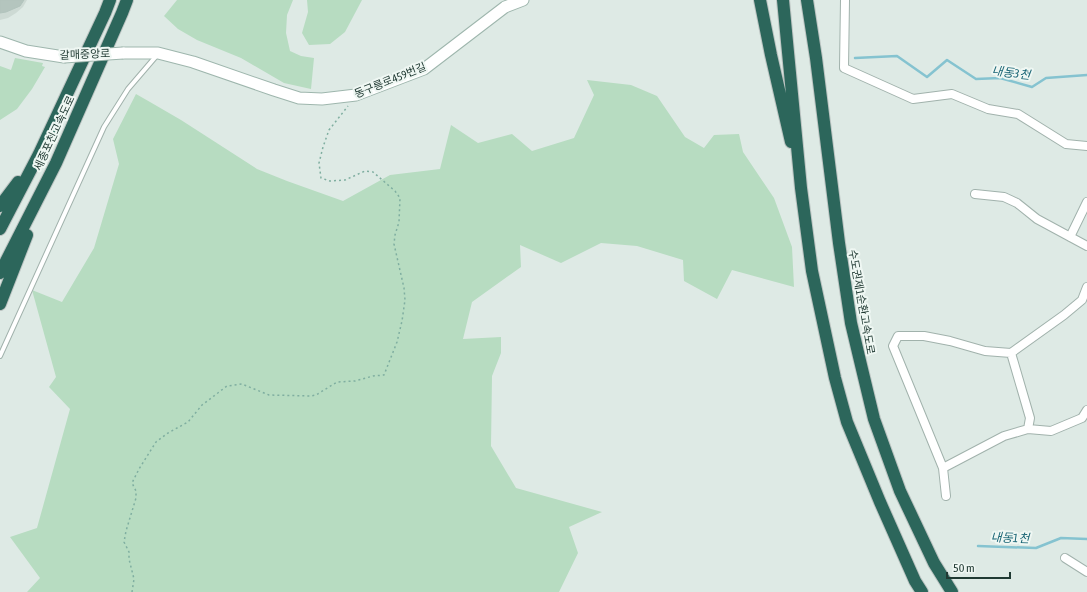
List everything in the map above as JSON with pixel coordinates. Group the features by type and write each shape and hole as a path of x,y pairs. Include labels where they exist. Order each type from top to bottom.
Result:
{"highway":[{"name":"세종포천고속도로","path":"0,229 39,154 110,0"},
{"name":"세종포천고속도로","path":"0,274 56,162 127,0"},
{"path":"760,0 801,188"},
{"path":"783,0 801,188 812,271 835,378 847,422 880,502 915,581 922,592"},
{"name":"수도권제1순환고속도로","path":"807,0 816,58 839,243 851,323 864,380 874,419 900,491 934,563 952,592"},
{"path":"814,0 816,58"},
{"path":"0,206 39,154"},
{"path":"0,304 56,162"}],"street":[{"name":"동구릉로459번길","path":"123,53 158,53 193,62 299,98 322,99 356,95 424,69 505,7 523,0"},
{"path":"845,0 844,68 913,99 952,94 988,109 1018,114 1066,144 1087,146"},
{"name":"갈매중앙로","path":"0,42 26,51 64,57 123,53"},
{"path":"975,194 1004,197 1017,203 1037,219 1087,246"},
{"path":"1070,236 1087,202"},
{"path":"946,496 943,468 893,346 898,336 924,336 950,341 985,351 1011,353 1064,315 1082,300 1087,287"},
{"path":"1011,353 1030,418 1028,429"},
{"path":"943,468 1004,436 1028,429 1051,431 1082,418 1087,410"},
{"path":"1065,558 1087,572"}],"lane":[{"path":"0,356 104,127 128,90 158,53"}],"path":[{"path":"132,592 134,579 129,560 129,552 124,542 136,498 136,491 132,483 138,469 156,442 168,433 188,422 202,405 227,386 242,384 269,395 311,396 337,382 356,381 373,376 384,375 397,342 405,300 404,288 394,244 399,222 400,198 396,191 373,172 365,171 345,180 330,181 321,178 319,163 329,130 356,95"}],"shaded area":[{"path":"0,0 27,0 23,7 16,13 8,18 0,20"}],"green space":[{"path":"177,0 293,0 287,15 286,33 290,51 301,56 314,58 311,89 284,83 241,58 197,40 178,29 164,16"},
{"path":"307,0 362,0 345,32 330,44 309,45 302,33 308,12"},
{"path":"15,58 43,63 42,66 45,67 32,89 17,109 0,120 0,66 11,70"},
{"path":"587,80 631,85 657,96 685,137 704,148 714,135 739,134 743,152 774,198 792,247 794,287 732,270 717,299 684,281 683,260 637,246 601,243 561,263 520,245 521,267 472,302 463,339 501,337 501,353 492,376 491,446 516,488 602,512 569,527 578,553 559,592 27,592 40,578 10,537 37,528 70,409 49,387 56,377 32,290 62,302 94,248 119,164 113,139 136,94 181,120 257,169 343,201 390,175 440,169 451,125 478,143 512,134 532,151 574,138 594,95"}],"building":[{"path":"0,0 24,0 20,6 0,13"}],"waterway":[{"name":"내동3천","path":"855,58 897,56 927,77 947,60 976,79 1000,78 1032,87 1046,78 1087,75"},
{"name":"내동1천","path":"978,546 1036,548 1061,538 1087,539"}]}
